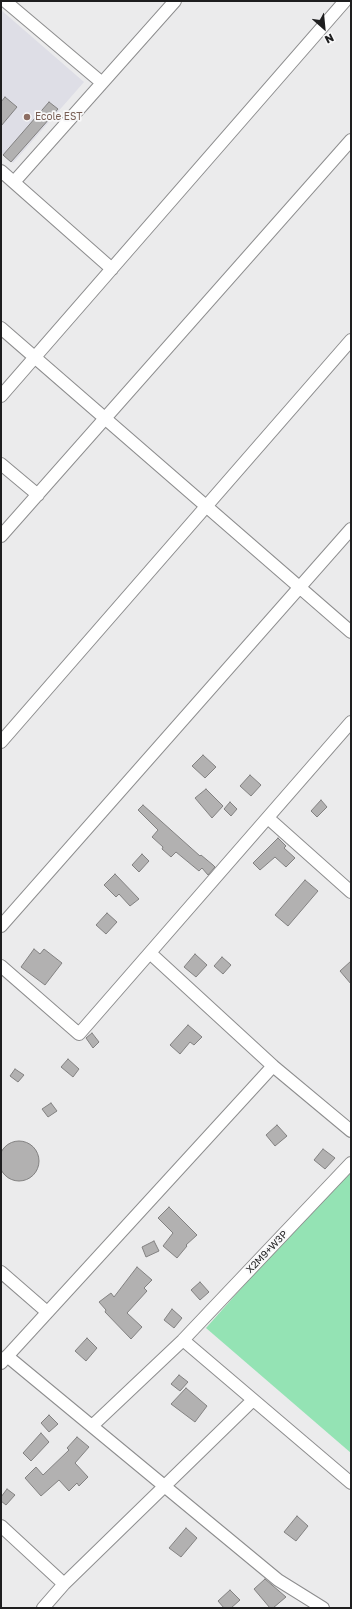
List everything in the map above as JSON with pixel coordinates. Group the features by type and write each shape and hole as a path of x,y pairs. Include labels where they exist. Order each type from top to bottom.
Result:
{"street":[{"path":"5,1 101,82"},
{"path":"14,182 101,82 175,1"},
{"path":"1,396 345,1"},
{"path":"1,536 351,140"},
{"path":"1,171 112,269"},
{"path":"1,328 351,632"},
{"path":"1,742 351,340"},
{"path":"1,464 38,495"},
{"path":"1,926 298,586 351,529"},
{"path":"1,966 79,1034 351,722"},
{"path":"268,818 351,892"},
{"path":"150,953 273,1066 351,1131"},
{"path":"273,1066 4,1359 92,1426 278,1580 323,1608"},
{"name":"X2M9+W3P","path":"92,1426 183,1340 351,1163"},
{"path":"1,1272 47,1312"},
{"path":"183,1340 351,1483"},
{"path":"43,1608 64,1584 253,1400"},
{"path":"1,1526 64,1584"}],"shaded area":[{"name":"Ecole EST","path":"1,10 84,82 13,163 1,152"}],"green space":[{"path":"351,1165 351,1453 206,1328"}],"building":[{"path":"5,97 17,107 1,126 1,102"},
{"path":"49,102 58,109 11,162 3,155"},
{"path":"203,755 216,767 205,778 192,766"},
{"path":"250,775 261,785 251,796 240,786"},
{"path":"206,789 223,806 212,818 195,798"},
{"path":"321,800 327,807 317,817 311,811"},
{"path":"230,802 237,809 231,816 224,809"},
{"path":"143,805 200,856 201,855 215,867 208,875 202,868 199,871 176,852 171,857 162,849 163,847 152,837 158,830 138,810"},
{"path":"278,838 286,846 284,848 295,858 286,867 275,857 260,870 253,863"},
{"path":"142,854 149,861 139,872 132,865"},
{"path":"115,874 139,899 130,906 119,894 116,897 104,885"},
{"path":"305,880 318,891 288,926 275,915"},
{"path":"107,913 117,922 106,934 96,925"},
{"path":"34,949 40,954 44,949 62,963 45,985 21,967"},
{"path":"195,954 207,965 196,977 184,967"},
{"path":"222,957 231,965 223,974 214,966"},
{"path":"351,961 351,984 340,971"},
{"path":"188,1025 202,1037 194,1045 190,1042 180,1054 170,1045"},
{"path":"92,1033 99,1042 93,1048 86,1038"},
{"path":"68,1059 79,1069 73,1077 61,1067"},
{"path":"15,1069 24,1075 18,1082 10,1076"},
{"path":"51,1103 57,1111 48,1117 42,1109"},
{"path":"277,1125 287,1136 275,1146 266,1135"},
{"path":"19,1141 27,1143 33,1147 37,1153 39,1161 37,1169 33,1175 27,1179 19,1181 11,1179 5,1175 1,1169 -1,1161 1,1153 5,1147 11,1143"},
{"path":"323,1149 335,1158 325,1169 314,1160"},
{"path":"169,1207 197,1235 186,1245 187,1246 177,1258 163,1246 173,1233 158,1218"},
{"path":"154,1241 159,1251 146,1257 142,1247"},
{"path":"137,1267 152,1280 144,1288 147,1291 127,1313 142,1327 131,1339 105,1312 106,1310 99,1302 111,1293 114,1297"},
{"path":"200,1282 209,1292 200,1300 191,1290"},
{"path":"172,1309 182,1318 174,1328 164,1320"},
{"path":"87,1338 97,1348 86,1361 75,1351"},
{"path":"179,1375 188,1382 180,1391 171,1384"},
{"path":"186,1388 207,1406 195,1422 171,1404"},
{"path":"49,1415 58,1424 49,1432 41,1423"},
{"path":"41,1433 49,1442 31,1461 23,1453"},
{"path":"77,1437 89,1447 75,1463 88,1477 79,1486 77,1483 69,1491 59,1480 41,1496 25,1478 36,1467 43,1475 69,1450 67,1448"},
{"path":"7,1489 15,1495 6,1505 1,1501 1,1497"},
{"path":"297,1516 308,1526 296,1541 284,1532"},
{"path":"186,1528 197,1538 181,1557 169,1548"},
{"path":"265,1579 286,1597 273,1608 270,1608 254,1589"},
{"path":"230,1590 240,1600 231,1608 224,1608 218,1601"}],"place":[{"name":"Ecole EST","path":"27,117"}]}
